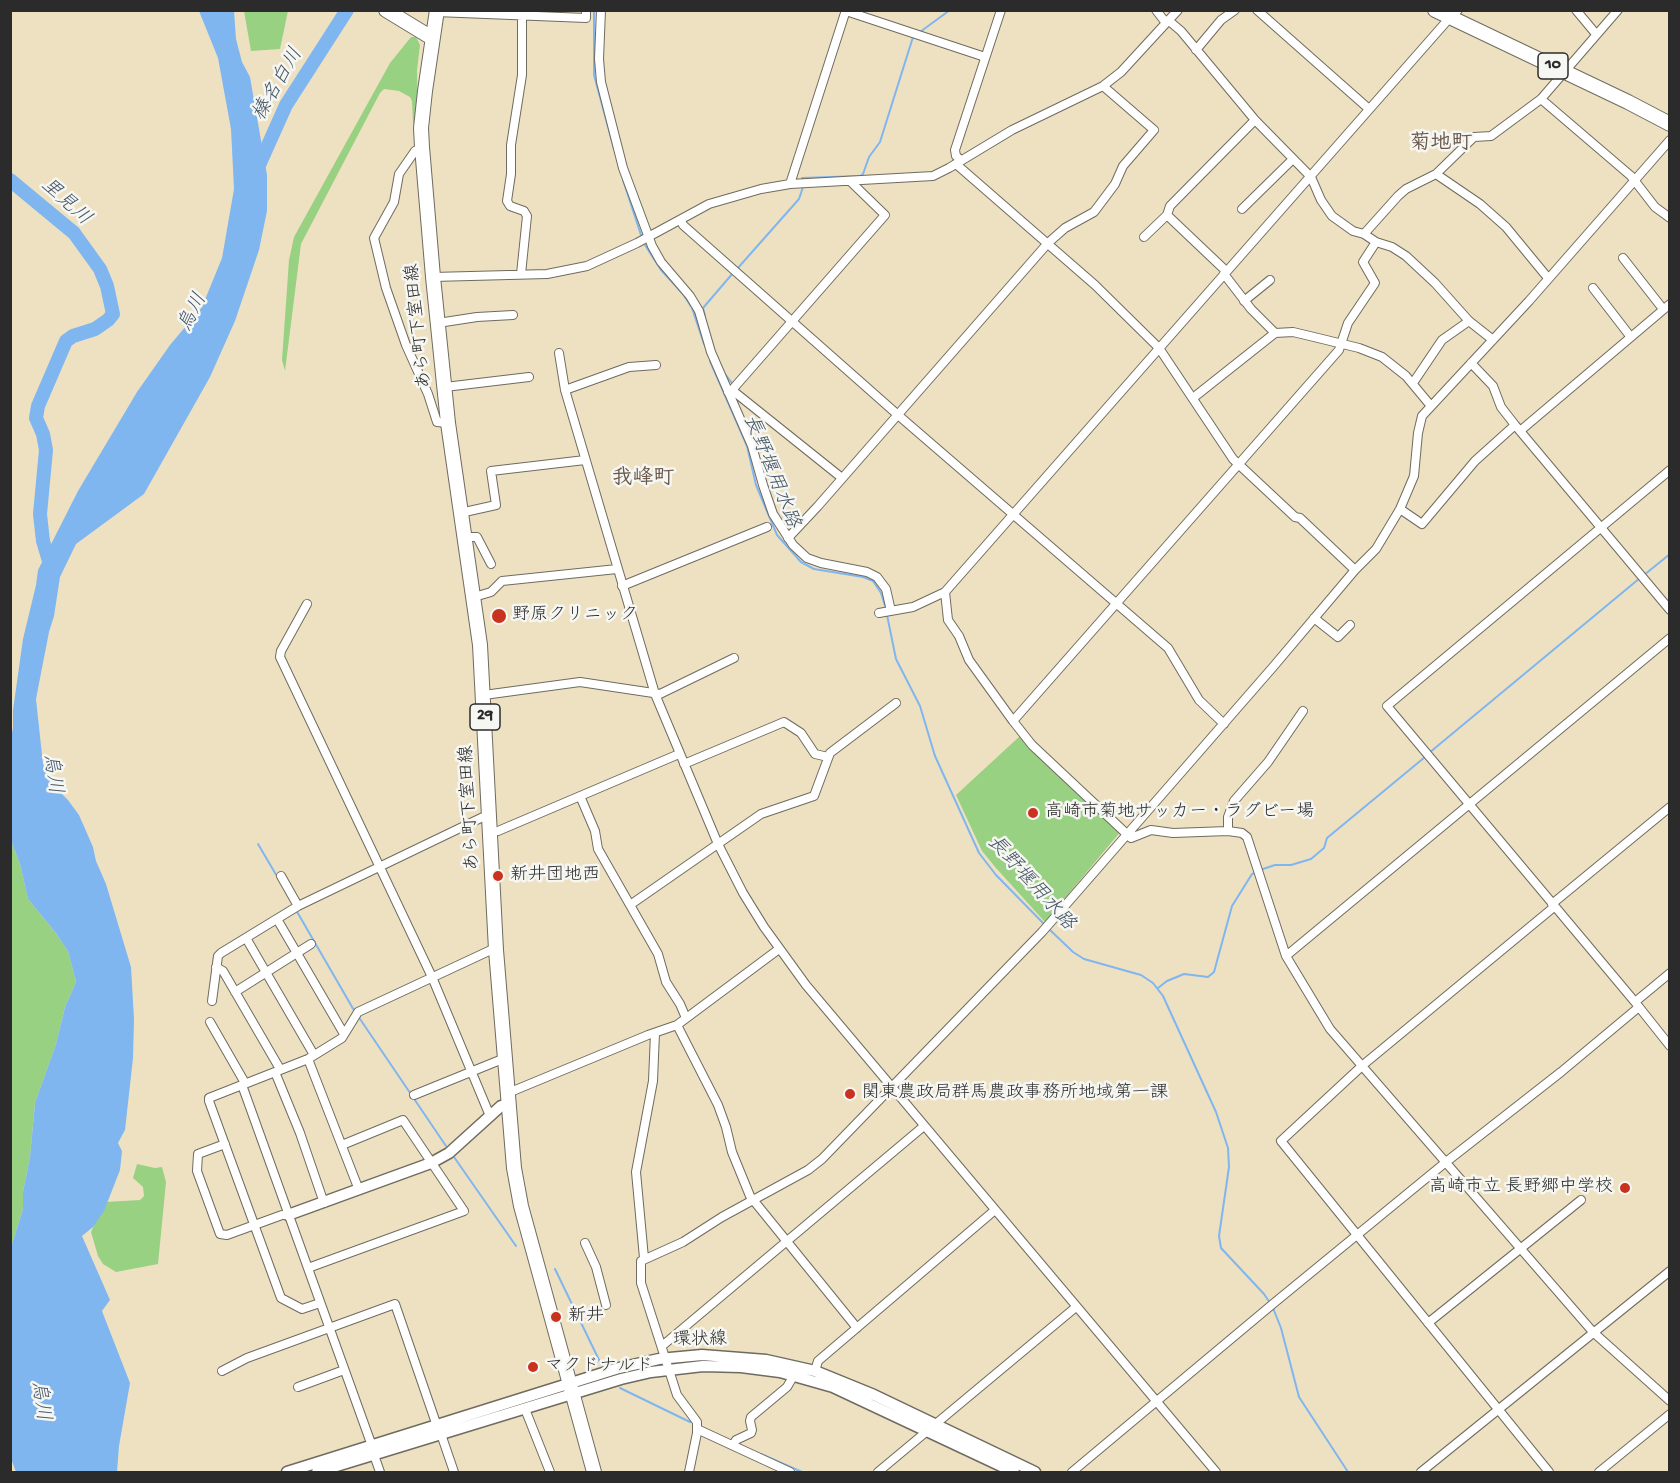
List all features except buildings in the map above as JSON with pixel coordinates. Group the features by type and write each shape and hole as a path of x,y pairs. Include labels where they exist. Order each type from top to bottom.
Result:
{"main road":[{"path":"386,10 432,38"},
{"name":"10","path":"1435,10 1454,14 1670,124"},
{"name":"あら町下室田線","path":"436,11 421,128 422,147 448,423 480,645 496,950 514,1168 521,1206 572,1387"},
{"name":"29","path":"572,1387 594,1473"}],"street":[{"path":"436,11 586,18 586,10"},
{"path":"601,10 599,59 603,93 623,168 648,238 661,262 690,296 699,311 711,352 730,391 752,446 770,507 788,538 802,555 814,561 862,571 877,577 886,589 886,612 913,607 945,592 1454,14"},
{"path":"1001,10 955,150 959,162 1102,292 1159,348 1238,465 1295,517 1300,518 1355,570"},
{"path":"1156,10 1167,22 1181,31 1255,120 1311,177 1321,200 1332,216 1346,227 1364,234 1376,243 1392,247 1406,256 1435,283 1469,321 1493,340"},
{"path":"433,278 557,273 587,266 648,238 709,204 761,189 790,184 922,178 941,173 1012,130 1103,86 1121,72 1178,10"},
{"path":"1196,50 1221,20 1235,10"},
{"path":"1257,10 1369,109"},
{"path":"1575,10 1596,34"},
{"path":"1364,234 1398,196 1406,189 1436,174 1474,137 1491,136 1541,99 1618,10"},
{"path":"790,184 846,11 985,57"},
{"path":"521,274 526,213 510,206 507,201 511,174 511,146 522,75 522,16"},
{"path":"788,538 1048,243 1065,228 1094,212 1115,184 1123,166 1154,130 1103,86"},
{"path":"1541,99 1631,176 1655,207 1670,218"},
{"path":"1144,237 1167,215 1170,206 1255,120"},
{"path":"644,1258 684,1242 722,1217 808,1170 822,1159 1046,927 1355,570 1376,549 1400,509 1414,476 1422,416 1493,340 1670,140"},
{"path":"422,147 415,151 399,174 394,202 374,238 387,288 406,345 437,422 448,423"},
{"path":"1242,209 1293,159"},
{"path":"1436,174 1480,204 1506,227 1548,278"},
{"path":"730,391 885,215 851,182"},
{"path":"1167,215 1225,273 1245,301 1275,333"},
{"path":"681,220 683,225 898,415 1168,648 1199,700 1224,724"},
{"path":"1013,721 1339,350 1348,323 1375,283 1363,262 1376,243"},
{"path":"1400,509 1422,524 1475,461 1666,306 1623,258"},
{"path":"1245,301 1270,280"},
{"path":"1593,288 1630,336"},
{"path":"438,323 477,317 513,315"},
{"path":"1413,383 1442,340 1469,321"},
{"path":"1193,398 1275,333 1293,332 1383,357 1394,364 1413,383 1431,406"},
{"path":"559,353 564,390 655,694 718,844 743,893 779,949 806,985 1216,1473"},
{"path":"1471,363 1493,387 1501,406 1518,428 1670,610"},
{"path":"564,390 630,367 656,365"},
{"path":"445,387 529,377"},
{"path":"730,391 842,478"},
{"path":"460,513 496,505 491,471 585,460"},
{"path":"1670,470 1387,706 1670,1046"},
{"path":"622,586 767,527"},
{"path":"465,537 477,537 491,564"},
{"path":"474,597 491,592 502,580 617,568"},
{"path":"945,592 948,620 959,636 969,660 1013,721 1032,745 1126,834 1131,838 1151,830 1173,833 1228,831 1242,833 1250,842 1286,956 1330,1029 1593,1332 1670,1401"},
{"path":"307,604 280,651 280,657 432,977 490,1116"},
{"path":"1314,618 1338,637 1350,625"},
{"path":"1286,956 1670,638"},
{"path":"484,694 580,682 660,694 734,658"},
{"path":"630,905 761,814 814,796 828,757 834,749 896,703"},
{"path":"1228,831 1228,817 1234,801 1268,762 1303,711"},
{"path":"684,764 784,722 801,733 815,754 828,757"},
{"path":"491,832 679,754"},
{"path":"580,796 595,831 598,849 658,954 666,982 686,1018"},
{"path":"1549,1473 1281,1141 1363,1065 1670,807"},
{"path":"212,1001 220,953 298,906 489,816"},
{"path":"281,876 298,906"},
{"path":"277,919 344,1034"},
{"path":"246,938 311,1057 359,1190"},
{"path":"235,992 311,944"},
{"path":"225,1144 198,1154 196,1171 220,1234 227,1235 324,1203 431,1163 449,1153 508,1099 677,1025 779,949"},
{"path":"320,1303 302,1309 281,1298 208,1101 210,1098 311,1057 342,1038 358,1012 490,950 496,950"},
{"path":"216,967 223,971 277,1071 324,1203"},
{"path":"1072,1473 1271,1305 1446,1162 1561,1072 1670,973"},
{"path":"210,1022 243,1084 380,1473"},
{"path":"677,1025 718,1105 732,1152 753,1200 857,1328"},
{"path":"655,1033 652,1081 636,1172 644,1258 640,1265 641,1283 677,1395 694,1418 697,1429 689,1473"},
{"path":"414,1095 505,1058"},
{"path":"308,1268 464,1211 403,1120 342,1145"},
{"path":"662,1346 924,1126"},
{"path":"1428,1323 1581,1200"},
{"path":"815,1371 819,1360 994,1210"},
{"path":"585,1243 596,1267 606,1305"},
{"path":"1421,1473 1670,1271"},
{"path":"222,1371 247,1358 395,1304 454,1473"},
{"path":"878,1473 1076,1307"},
{"name":"環状線","path":"287,1473 373,1450 572,1387 640,1374 702,1355 766,1360 815,1371 874,1395 1014,1473"},
{"name":"環状線","path":"667,1364 762,1369 794,1375 850,1394 1035,1473"},
{"path":"298,1387 344,1370"},
{"path":"733,1445 736,1440 751,1432 751,1417 787,1387 794,1375"},
{"name":"環状線","path":"439,1430 525,1410 572,1387"},
{"path":"525,1410 550,1472"},
{"path":"1599,1473 1670,1414"},
{"path":"697,1429 790,1473"},
{"name":"環状線","path":"317,1473 373,1450"}],"green space":[{"path":"244,11 288,11 280,49 251,51"},
{"path":"411,37 416,37 420,45 417,70 418,135 413,123 410,97 399,91 384,89 301,244 285,371 282,360 289,260 294,237 390,63"},
{"name":"高崎市菊地サッカー・ラグビー場","path":"1020,736 1121,831 1045,922 982,851 956,795"},
{"path":"11,841 20,864 28,899 68,951 76,982 65,1007 56,1044 35,1103 30,1157 23,1192 23,1209 11,1247"},
{"path":"137,1164 155,1168 162,1167 166,1182 158,1264 116,1272 103,1264 98,1256 91,1232 105,1202 140,1200 144,1196 143,1187 133,1178"}],"water":[{"name":"烏川","path":"199,11 234,11 236,39 242,62 250,77 267,175 267,211 259,250 235,321 210,377 144,494 76,544 60,577 36,699 43,764 50,782 79,815 93,847 131,967 134,1019 133,1058 125,1130 118,1143 122,1151 120,1170 104,1211 93,1227 82,1236 110,1300 102,1311 130,1383 117,1472 16,1472 10,1456 11,1247 23,1209 23,1192 30,1157 35,1103 56,1044 65,1007 76,982 68,951 28,899 20,864 11,841 10,742 13,710 23,639 38,570 78,491 137,392 170,345 202,307 222,258 234,189 231,129 218,58"}],"waterway":[{"name":"榛名白川","path":"256,172 286,105 347,10"},
{"name":"長野堰用水路","path":"594,10 594,75 614,149"},
{"path":"920,32 950,10"},
{"path":"802,178 863,174 869,157 880,142 913,37"},
{"name":"里見川","path":"10,180 74,233 100,269 107,286 113,314 95,329 73,336 66,341 38,406 36,418 43,434 46,450 40,514 43,541 52,571"},
{"name":"長野堰用水路","path":"623,180 641,235"},
{"path":"737,269 799,199 803,187"},
{"name":"長野堰用水路","path":"645,245 661,270 683,294 692,308 704,344"},
{"path":"705,316 703,308 733,273"},
{"name":"長野堰用水路","path":"710,361 747,446 756,485 777,535 801,562 814,569 863,577 873,581 881,593 886,609"},
{"path":"725,374 732,383"},
{"path":"1644,575 1670,554"},
{"path":"1429,753 1640,578"},
{"name":"長野堰用水路","path":"887,615 896,659 920,706 935,756 979,853 996,875 1045,925"},
{"path":"1263,869 1311,859 1324,848 1327,838 1425,757"},
{"path":"258,844 278,878"},
{"path":"1158,988 1167,981 1184,974 1208,977 1214,972 1232,906 1252,874 1255,873"},
{"path":"296,910 355,1012"},
{"name":"長野堰用水路","path":"1049,929 1073,952 1084,959 1141,975 1153,983 1163,996 1216,1112 1228,1148 1229,1167 1219,1236 1221,1248 1270,1303"},
{"path":"358,1016 446,1146"},
{"path":"454,1157 516,1246"},
{"path":"555,1269 601,1364"},
{"name":"長野堰用水路","path":"1273,1308 1281,1328 1299,1397 1348,1472"},
{"path":"620,1388 690,1422"},
{"path":"761,1454 802,1472"}],"place":[{"name":"野原クリニック","path":"499,616"},
{"name":"高崎市菊地サッカー・ラグビー場","path":"1033,813"},
{"name":"新井団地西","path":"498,876"},
{"name":"関東農政局群馬農政事務所地域第一課","path":"850,1094"},
{"name":"高崎市立 長野郷中学校","path":"1625,1188"},
{"name":"新井","path":"556,1317"},
{"name":"マクドナルド","path":"533,1367"}],"district":[{"name":"菊地町","path":"1441,145"},
{"name":"我峰町","path":"643,480"}]}
